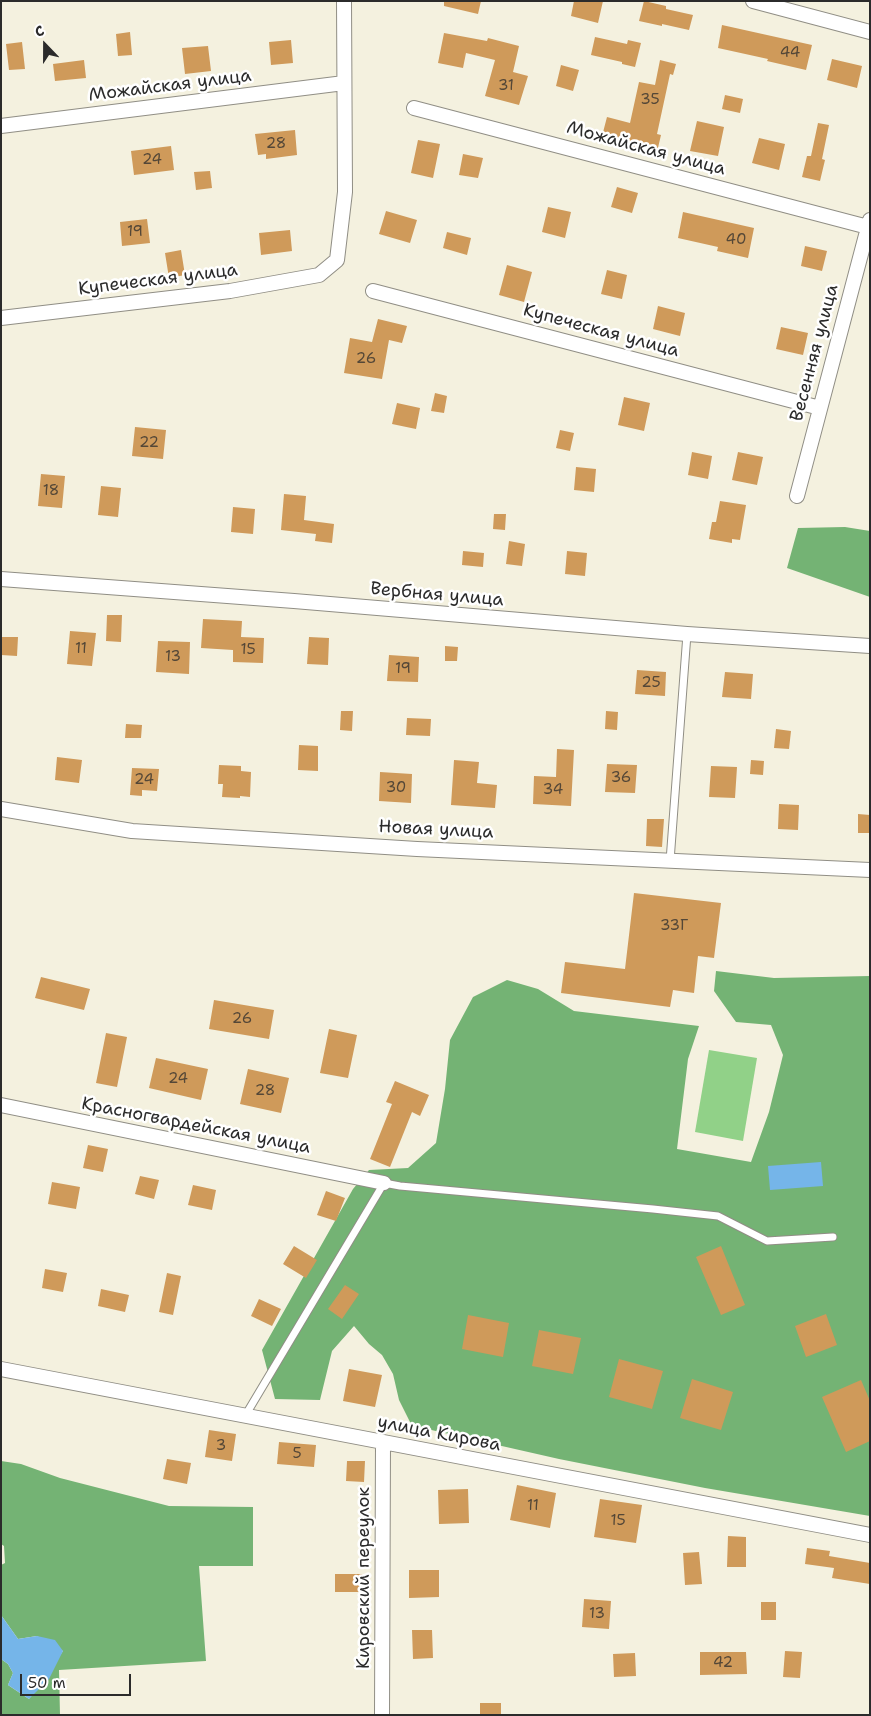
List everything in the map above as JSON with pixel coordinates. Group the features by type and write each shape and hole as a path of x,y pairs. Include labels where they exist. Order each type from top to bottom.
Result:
{"street":[{"path":"344,1 344,83"},
{"path":"753,1 870,32"},
{"name":"Можайская улица","path":"1,126 344,83"},
{"name":"Купеческая улица","path":"1,318 230,290 319,275 337,260 345,192 344,83"},
{"name":"Можайская улица","path":"414,108 869,224"},
{"name":"Весенняя улица","path":"797,496 869,224"},
{"name":"Купеческая улица","path":"373,291 820,408"},
{"name":"Вербная улица","path":"1,579 687,634 870,646"},
{"name":"Новая улица","path":"1,809 132,831 417,848 870,870"},
{"name":"Красногвардейская улица","path":"1,1105 384,1183"},
{"name":"улица Кирова","path":"1,1369 870,1535"},
{"name":"Кировский переулок","path":"382,1715 383,1442"}],"lane":[{"path":"670,861 687,634"},
{"path":"245,1416 384,1183 718,1216 767,1241 833,1237"}],"green space":[{"path":"845,527 870,531 870,597 787,568 798,528"},
{"path":"716,971 774,978 870,976 870,1516 705,1488 559,1459 427,1429 413,1428 399,1400 393,1374 382,1355 369,1344 354,1326 332,1351 320,1400 275,1399 262,1350 353,1189 369,1170 408,1168 436,1143 445,1089 450,1040 473,997 507,980 538,989 574,1011 699,1026 688,1059 677,1149 751,1162 769,1112 783,1055 771,1025 736,1022 714,991"},
{"path":"709,1050 757,1058 743,1141 695,1132"},
{"path":"1,1461 21,1464 60,1478 169,1506 253,1507 253,1566 199,1566 206,1661 59,1670 60,1715 1,1715 1,1659 8,1664 13,1673 8,1685 29,1699 63,1651 37,1636 18,1639 1,1615 1,1565 5,1563 4,1546 1,1544"}],"water":[{"path":"821,1162 823,1186 770,1190 768,1166"},
{"path":"1,1615 18,1639 37,1636 55,1640 63,1651 49,1679 29,1699 8,1685 13,1673 8,1664 1,1659"}],"building":[{"path":"444,1 481,1 478,14 444,6"},
{"path":"574,1 603,1 598,23 571,16"},
{"path":"644,1 666,6 666,9 693,15 689,30 639,21"},
{"path":"722,25 812,45 806,70 718,48"},
{"path":"130,32 132,55 118,56 116,34"},
{"path":"444,33 487,41 488,38 519,46 513,72 528,76 519,105 485,96 495,60 466,53 463,68 438,63"},
{"path":"595,37 627,44 628,40 641,43 635,67 591,55"},
{"path":"291,40 293,63 271,65 269,42"},
{"path":"22,42 25,69 9,70 6,44"},
{"path":"208,46 211,71 185,74 182,48"},
{"path":"832,59 862,66 857,88 827,80"},
{"path":"84,60 86,78 55,81 53,64"},
{"path":"660,60 676,64 673,75 670,74 657,134 661,135 657,152 601,140 607,117 630,123 639,82 655,85"},
{"path":"561,65 579,70 573,91 556,86"},
{"path":"725,95 743,99 740,113 722,109"},
{"path":"697,121 724,127 718,156 690,151"},
{"path":"818,123 829,125 822,159 825,160 820,181 802,177 807,156 811,156"},
{"path":"295,130 297,155 266,159 266,154 258,155 255,134"},
{"path":"759,138 785,144 779,170 752,163"},
{"path":"418,140 440,144 433,178 411,173"},
{"path":"171,146 174,170 134,175 131,151"},
{"path":"463,154 483,158 478,178 459,175"},
{"path":"210,171 212,188 196,190 194,172"},
{"path":"617,187 638,193 632,213 611,207"},
{"path":"548,207 571,212 565,238 542,232"},
{"path":"386,211 417,220 410,243 379,234"},
{"path":"683,212 754,228 748,258 717,251 718,247 678,238"},
{"path":"147,219 150,243 122,246 120,222"},
{"path":"290,230 292,251 261,255 259,233"},
{"path":"447,232 471,238 467,255 443,248"},
{"path":"805,246 827,251 822,271 801,266"},
{"path":"181,250 185,275 169,278 165,253"},
{"path":"507,265 532,272 524,302 499,295"},
{"path":"607,270 627,275 622,299 601,294"},
{"path":"658,306 685,313 680,336 653,329"},
{"path":"378,319 407,326 402,343 389,340 382,379 344,373 350,338 372,342"},
{"path":"781,327 808,333 803,355 776,349"},
{"path":"435,393 447,396 444,413 431,411"},
{"path":"624,397 650,403 644,431 618,425"},
{"path":"397,403 420,408 416,429 392,424"},
{"path":"135,427 166,430 163,459 132,456"},
{"path":"560,430 574,433 570,451 556,448"},
{"path":"692,452 712,456 708,479 688,475"},
{"path":"738,452 763,457 757,485 732,480"},
{"path":"576,467 596,469 594,492 574,490"},
{"path":"41,474 65,476 62,508 38,506"},
{"path":"101,486 121,488 118,517 98,515"},
{"path":"284,494 306,496 304,520 334,524 332,543 315,541 316,534 281,530"},
{"path":"720,501 746,505 740,540 732,539 732,543 709,539 712,522 716,522"},
{"path":"233,507 255,509 253,534 231,532"},
{"path":"494,514 506,514 505,530 493,529"},
{"path":"509,541 525,544 522,566 506,564"},
{"path":"463,551 484,553 483,567 462,565"},
{"path":"567,551 587,553 585,576 565,574"},
{"path":"107,615 122,615 121,642 106,641"},
{"path":"203,619 242,621 241,637 264,638 263,663 233,662 233,650 201,648"},
{"path":"70,631 96,633 92,666 67,664"},
{"path":"1,637 18,637 17,656 1,655"},
{"path":"309,637 329,638 328,665 307,664"},
{"path":"158,641 190,642 189,674 156,672"},
{"path":"445,646 458,647 457,661 445,661"},
{"path":"389,655 419,657 418,682 387,681"},
{"path":"637,670 666,672 665,696 635,694"},
{"path":"725,672 753,674 751,699 722,697"},
{"path":"341,711 353,711 352,731 340,730"},
{"path":"606,711 618,712 617,730 605,729"},
{"path":"407,718 431,719 430,736 406,735"},
{"path":"126,724 142,725 141,738 125,738"},
{"path":"776,729 791,731 789,749 774,748"},
{"path":"299,745 318,746 318,771 298,770"},
{"path":"557,749 574,750 571,806 533,804 534,776 556,777"},
{"path":"57,757 82,760 79,783 55,780"},
{"path":"454,760 479,762 477,783 497,785 495,808 451,805"},
{"path":"751,760 764,761 763,775 750,774"},
{"path":"607,764 637,765 635,793 605,792"},
{"path":"219,765 241,766 241,771 251,772 250,797 222,797 223,784 218,784"},
{"path":"711,766 737,767 735,798 709,797"},
{"path":"132,768 159,769 157,791 142,790 142,796 130,795"},
{"path":"380,772 412,774 411,803 379,801"},
{"path":"779,804 799,805 798,830 778,829"},
{"path":"858,814 870,815 870,833 858,833"},
{"path":"647,819 664,819 662,847 646,846"},
{"path":"634,893 721,903 714,958 698,956 694,993 673,990 670,1007 561,993 565,962 625,969"},
{"path":"41,977 90,989 84,1010 35,998"},
{"path":"214,1000 274,1010 269,1039 209,1029"},
{"path":"329,1029 357,1035 348,1078 320,1073"},
{"path":"106,1033 127,1037 117,1087 96,1083"},
{"path":"156,1058 208,1069 201,1100 149,1088"},
{"path":"248,1069 289,1078 281,1113 240,1104"},
{"path":"395,1081 429,1095 420,1116 412,1112 390,1167 370,1159 392,1104 386,1102"},
{"path":"88,1145 108,1149 103,1172 83,1168"},
{"path":"140,1176 159,1180 154,1199 135,1194"},
{"path":"52,1182 80,1187 76,1209 48,1204"},
{"path":"193,1185 216,1190 212,1210 188,1205"},
{"path":"326,1191 345,1198 336,1221 317,1215"},
{"path":"294,1246 317,1260 306,1278 283,1264"},
{"path":"721,1246 745,1305 721,1315 696,1257"},
{"path":"45,1269 67,1273 63,1292 42,1288"},
{"path":"167,1273 181,1276 173,1315 159,1312"},
{"path":"345,1285 359,1294 342,1319 328,1309"},
{"path":"101,1289 129,1295 125,1312 98,1306"},
{"path":"259,1299 281,1309 272,1326 251,1316"},
{"path":"826,1314 837,1345 806,1357 795,1326"},
{"path":"468,1315 509,1323 503,1357 462,1349"},
{"path":"539,1330 581,1338 573,1374 532,1366"},
{"path":"619,1359 663,1371 652,1409 609,1397"},
{"path":"349,1369 382,1375 375,1407 343,1401"},
{"path":"692,1379 733,1392 721,1430 680,1418"},
{"path":"861,1380 870,1401 870,1441 846,1452 822,1397"},
{"path":"209,1430 236,1434 232,1461 205,1457"},
{"path":"279,1442 316,1445 314,1467 277,1464"},
{"path":"167,1459 191,1463 187,1484 163,1479"},
{"path":"347,1461 365,1461 364,1482 346,1481"},
{"path":"517,1485 556,1493 550,1528 510,1520"},
{"path":"468,1489 469,1523 439,1524 438,1490"},
{"path":"600,1499 642,1505 636,1543 594,1537"},
{"path":"728,1536 746,1537 746,1567 727,1567"},
{"path":"807,1548 830,1551 829,1556 870,1563 870,1584 832,1578 834,1568 805,1564"},
{"path":"699,1552 702,1584 685,1585 683,1553"},
{"path":"409,1570 439,1570 439,1597 409,1598"},
{"path":"335,1574 363,1574 363,1592 335,1592"},
{"path":"584,1599 611,1601 609,1629 582,1627"},
{"path":"761,1602 776,1602 776,1620 761,1620"},
{"path":"412,1630 432,1630 433,1658 413,1659"},
{"path":"785,1651 802,1652 800,1678 783,1677"},
{"path":"700,1652 746,1652 747,1674 700,1675"},
{"path":"635,1653 636,1676 614,1677 613,1654"},
{"path":"480,1703 501,1703 501,1715 480,1715"}]}
